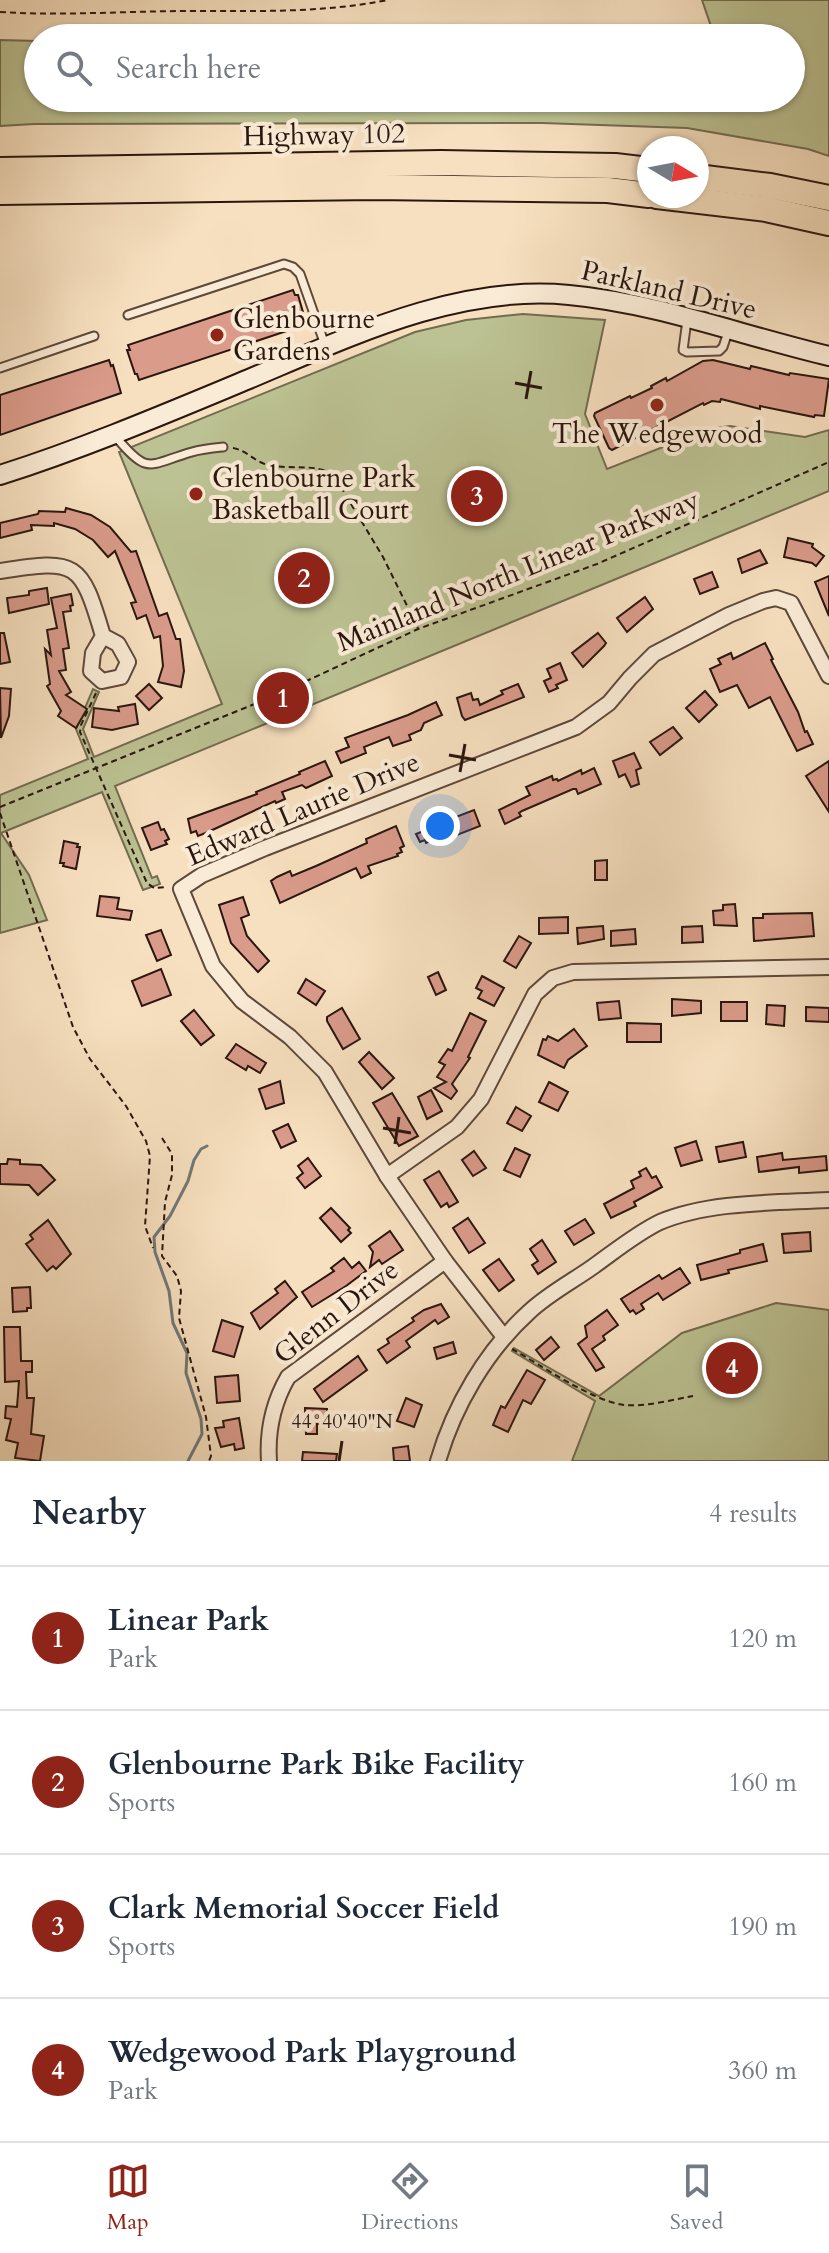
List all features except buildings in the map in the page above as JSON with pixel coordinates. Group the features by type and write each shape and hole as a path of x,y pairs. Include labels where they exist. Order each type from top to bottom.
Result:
{"highway":[{"name":"Highway 102","path":"0,170 441,163 637,169"},
{"path":"709,178 829,198"},
{"name":"Highway 102","path":"0,192 375,187 608,190 637,194"},
{"path":"709,202 766,209 829,223"}],"street":[{"name":"Parkland Drive","path":"0,475 114,436 326,347 460,301 507,295 568,295 645,308 829,356"},
{"path":"0,571 48,564 67,568 81,576 90,592 103,636 118,644 128,662 121,677 102,681 91,671 93,653 103,636"},
{"name":"Edward Laurie Drive","path":"181,889 202,875 265,848 576,727 609,703 654,654 763,601 776,598 791,603 829,676"},
{"path":"181,889 213,966 242,1001 290,1037 325,1072 387,1176 502,1340"},
{"path":"387,1176 457,1127 481,1099 535,994 553,978 573,972 829,967"},
{"path":"438,1461 448,1427 483,1366 502,1340 531,1310 626,1243 660,1222 713,1208 829,1200"},
{"name":"Glenn Drive","path":"269,1461 268,1439 278,1396 288,1377 445,1261"}],"lane":[{"path":"128,315 284,264 300,274 326,347"},
{"path":"687,320 682,344 687,352 719,351 728,331"},
{"path":"0,368 94,336"},
{"path":"114,436 133,458 147,465 194,451 223,447"}],"path":[{"path":"0,12 55,15 191,11 267,13 355,6 388,0"},
{"path":"223,447 240,449 266,464 321,468 333,474 383,557 418,629"},
{"name":"Mainland North Linear Parkway","path":"0,807 272,697 418,629 597,564 829,462"},
{"path":"102,681 80,729 147,883 154,888 173,886 181,889"},
{"path":"0,813 73,1027 90,1059 126,1106 146,1141 150,1156 145,1226 153,1248"},
{"path":"162,1138 172,1154 172,1175 165,1202 162,1256 177,1276 181,1291 179,1318 206,1417 209,1461"},
{"path":"502,1340 577,1386 620,1404 637,1405 693,1396"}],"green space":[{"path":"702,0 829,0 829,156 808,149 687,128 542,123 0,126 0,40 24,41 24,112 805,112 805,24 710,24"},
{"path":"523,314 605,320 585,414 607,469 709,429 730,426 805,437 829,430 829,491 115,786 152,878 157,876 160,884 143,890 102,792 1,833 29,875 47,920 0,933 0,795 88,759 76,729 93,689 99,692 83,729 94,757 222,704 119,452 415,332 466,320"},
{"path":"776,1303 829,1310 829,1461 572,1461 595,1401 512,1351 514,1348 599,1396 682,1333"}],"waterway":[{"path":"188,1461 202,1434 201,1419 186,1373 187,1353 173,1323 169,1291 155,1252 154,1237 170,1216 188,1181 194,1160 207,1146"}],"place":[{"name":"Glenbourne Gardens","path":"217,335"},
{"name":"The Wedgewood","path":"657,405"},
{"name":"Glenbourne Park Basketball Court","path":"196,494"},
{"name":"Clark Memorial Soccer Field","path":"477,496"},
{"name":"Glenbourne Park Bike Facility","path":"304,578"},
{"name":"Linear Park","path":"283,698"},
{"name":"Wedgewood Park Playground","path":"732,1368"}]}
